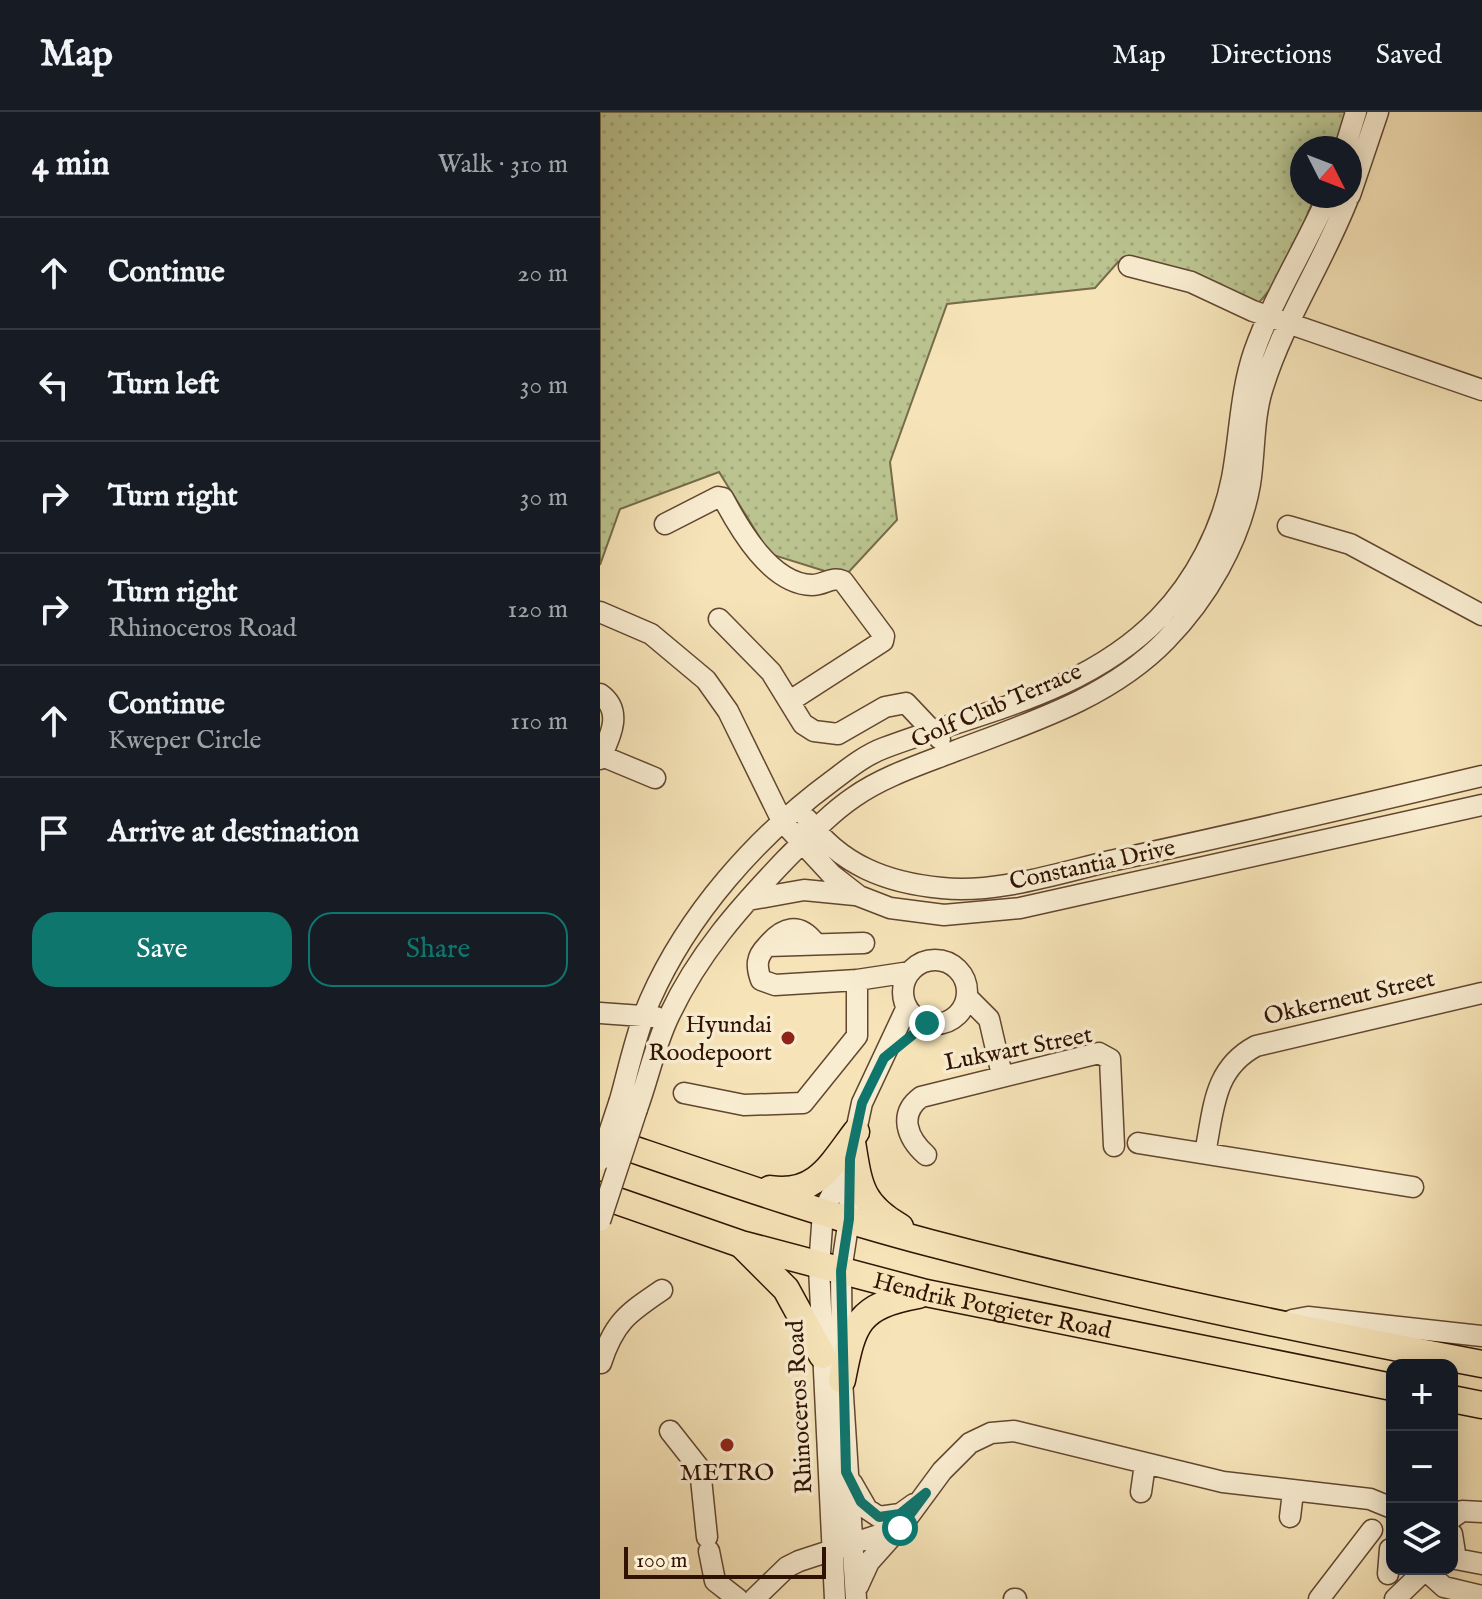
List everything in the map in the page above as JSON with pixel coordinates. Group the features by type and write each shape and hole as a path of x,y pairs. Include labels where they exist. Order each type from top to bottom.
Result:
{"main road":[{"path":"600,1138 750,1186 789,1192 813,1183 853,1144"},
{"path":"853,1144 858,1181 871,1206 929,1242"},
{"name":"Hendrik Potgieter Road","path":"750,1186 836,1216 929,1242 1273,1324 1482,1364"},
{"name":"Hendrik Potgieter Road","path":"600,1195 741,1244 926,1293 1386,1386"},
{"path":"741,1244 786,1289 822,1355"},
{"path":"842,1380 849,1340 859,1320 890,1300 926,1293"},
{"path":"1458,1400 1482,1405"}],"street":[{"path":"1349,136 1356,112"},
{"name":"Golf Club Terrace","path":"1362,159 1378,112"},
{"name":"Golf Club Terrace","path":"600,1160 667,1019 703,955 747,900 808,836 868,788 1074,704 1112,683 1147,658 1190,613 1221,565 1236,530 1249,488 1261,391 1280,319 1323,208"},
{"name":"Golf Club Terrace","path":"600,1221 628,1105 644,1014 660,978 699,915 798,806 880,749 982,717 1093,670 1134,641 1161,616 1203,558 1226,504 1246,379 1343,208"},
{"path":"1129,266 1191,282 1280,319 1482,390"},
{"path":"665,524 718,497 723,498 778,573 812,585 836,578 843,581 884,636 883,641 790,701"},
{"path":"1288,526 1350,544 1482,615"},
{"name":"Constantia Drive","path":"600,612 651,634 706,680 728,711 766,782 782,821 876,875 921,885 962,889 1013,882 1482,776"},
{"path":"719,619 771,672 803,724 825,735 838,734 885,707 900,703 912,706 931,732 956,751"},
{"path":"600,694 610,702 614,716 601,758 655,778"},
{"path":"922,764 931,732"},
{"name":"Constantia Drive","path":"766,782 798,806 808,836 859,896 917,913 967,914 1020,908 1482,805"},
{"path":"1253,857 1273,825 1295,847"},
{"path":"747,900 779,892 822,889 859,896"},
{"path":"864,943 815,943 806,931 784,929 760,954 757,967 761,980 775,985 881,979 907,990 917,1019 938,1024 957,1016 979,1022 991,1033"},
{"path":"907,990 928,961 948,963 964,977 967,997 957,1016"},
{"path":"684,1093 744,1105 803,1103 857,1036 857,980"},
{"name":"Rhinoceros Road","path":"835,1599 822,1355 836,1216 862,1103 884,1058 907,990"},
{"name":"Okkerneut Street","path":"1205,1153 1226,1068 1240,1054 1256,1046 1482,993"},
{"path":"967,997 989,1019 1002,1075"},
{"path":"600,1013 644,1014 667,1019"},
{"path":"884,1058 927,1023"},
{"name":"Lukwart Street","path":"926,1155 911,1137 906,1121 915,1101 931,1092 1099,1053 1108,1056 1114,1146"},
{"path":"1138,1143 1413,1187"},
{"name":"Rhinoceros Road","path":"830,1269 842,1380 856,1595"},
{"path":"601,1363 611,1335 624,1316 662,1290"},
{"path":"1273,1324 1308,1317 1482,1336"},
{"path":"670,1431 700,1469 715,1581 738,1599"},
{"path":"856,1595 869,1562 926,1493 970,1443 991,1433 1014,1431 1223,1482 1370,1499 1386,1506"},
{"path":"1141,1492 1145,1464"},
{"path":"846,1472 861,1502 879,1517 900,1514 926,1493"},
{"path":"1290,1517 1293,1492"},
{"path":"1458,1514 1462,1511 1482,1512"},
{"path":"754,1599 787,1567 900,1528"},
{"path":"1319,1599 1372,1530"},
{"path":"1458,1559 1482,1564"},
{"path":"1395,1599 1419,1575"},
{"path":"1430,1575 1444,1587 1482,1596"}],"green space":[{"path":"600,112 1347,112 1339,136 1290,136 1290,208 1310,208 1282,271 1252,309 1118,262 1095,288 947,304 890,462 897,520 844,577 770,554 719,472 620,509 600,565"}],"place":[{"name":"Hyundai Roodepoort","path":"788,1038"},
{"name":"METRO","path":"727,1445"}],"route":[{"path":"900,1528 914,1514 926,1493 900,1514 879,1517 861,1502 846,1472 841,1271 849,1219 852,1142 862,1103 884,1058 927,1023"}]}
